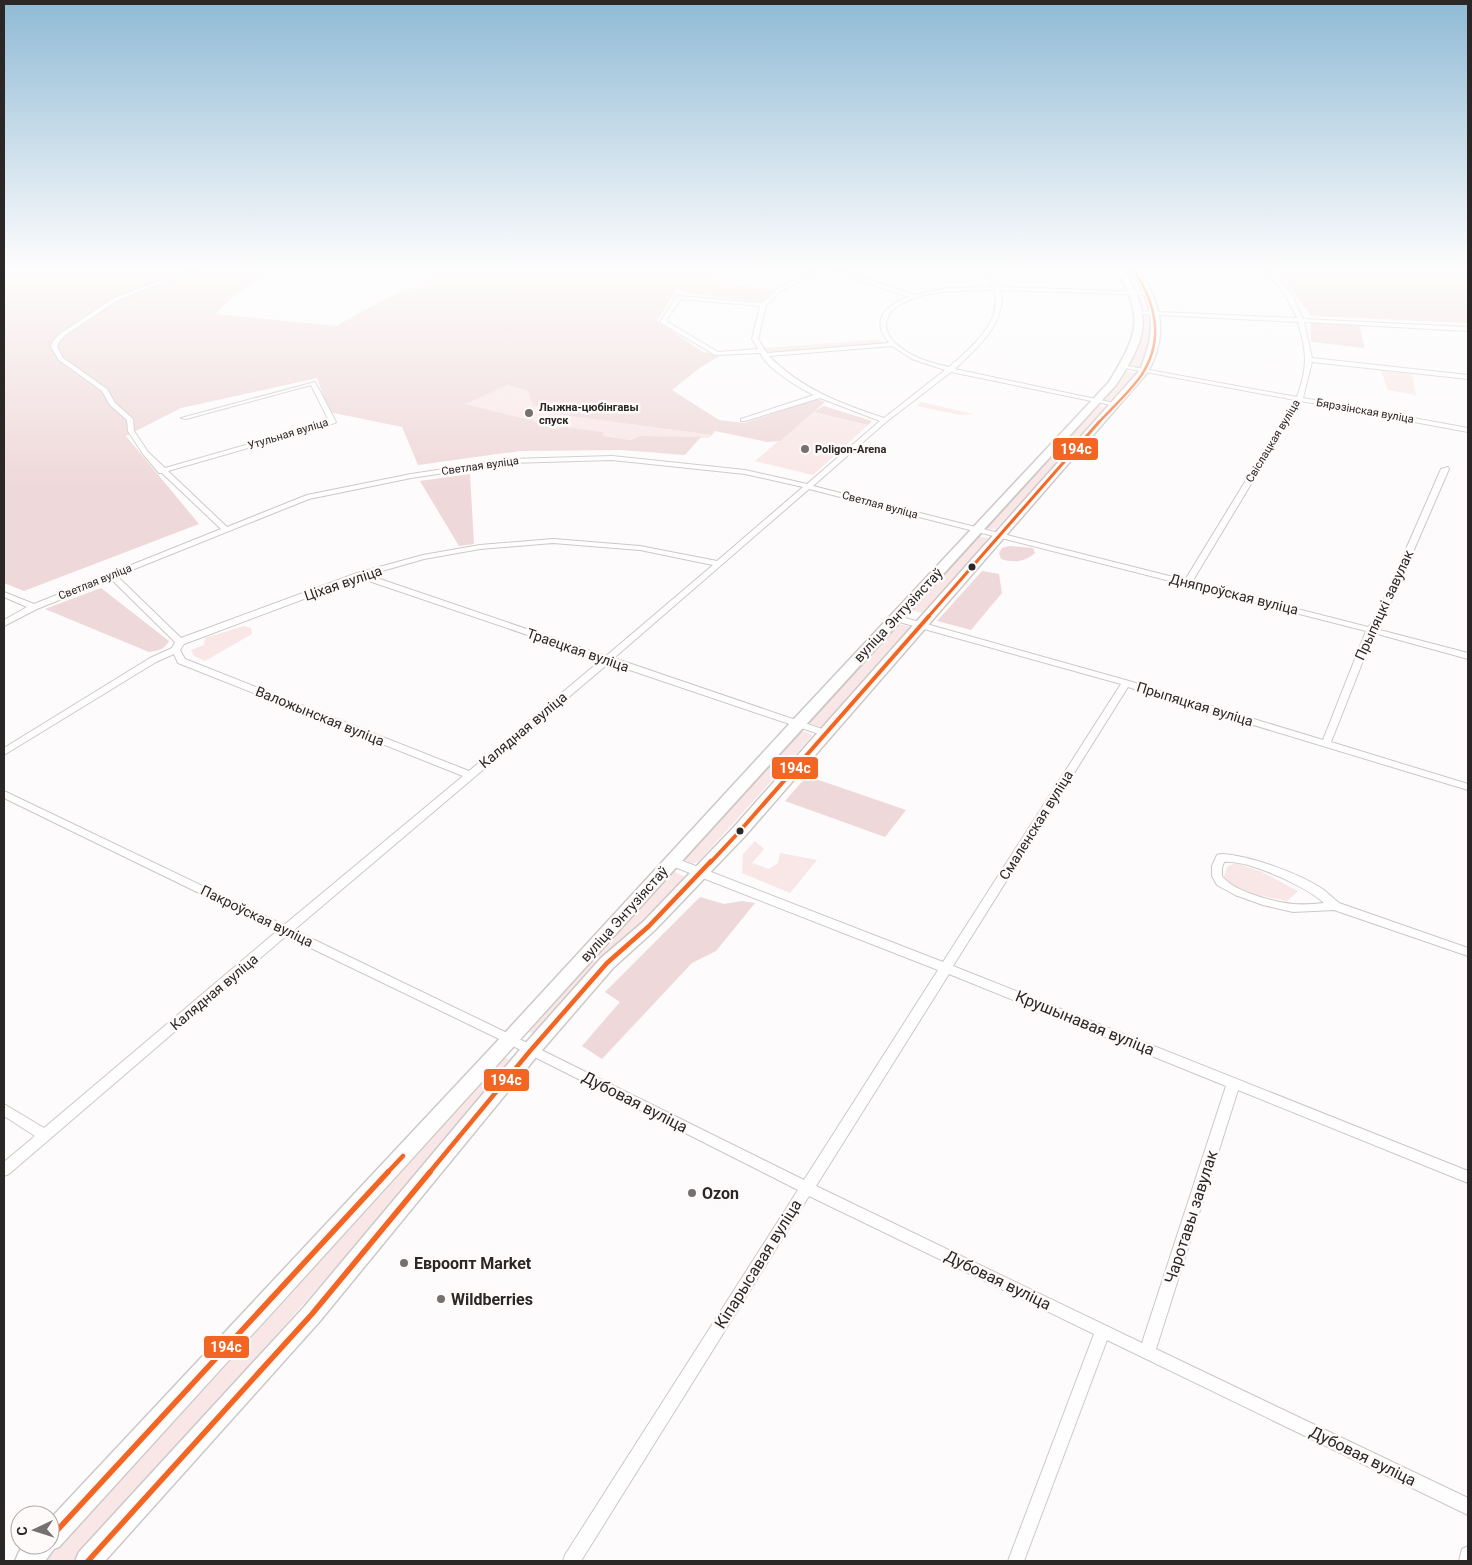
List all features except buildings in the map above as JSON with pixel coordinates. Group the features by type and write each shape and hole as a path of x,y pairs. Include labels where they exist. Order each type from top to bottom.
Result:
{"street":[{"path":"56,342 54,348 61,359 105,390 112,404 130,419 131,431 144,453 225,529"},
{"path":"697,342 717,354 762,353 892,344 906,354 950,369 1114,405"},
{"path":"757,342 762,353 800,385 819,396 885,420"},
{"name":"Калядная вуліца","path":"4,1170 607,660 885,420 950,369 977,342"},
{"name":"вуліца Энтузіястаў","path":"88,1561 312,1314 520,1045 671,861 1113,383 1133,352 1137,342"},
{"name":"вуліца Энтузіястаў","path":"60,1528 520,1045 649,926 739,832 1144,371 1155,342"},
{"name":"Свіслацкая вуліца","path":"1188,582 1299,399 1306,380 1309,360 1306,342"},
{"path":"1309,360 1468,377"},
{"name":"Бярэзінская вуліца","path":"1122,367 1468,430"},
{"name":"Утульная вуліца","path":"162,471 333,422 313,383 184,418"},
{"path":"744,420 819,396"},
{"name":"Светлая вуліца","path":"4,622 34,607 307,497 411,476 510,460 603,458 649,460 745,472 976,530 999,534"},
{"name":"Прыпяцкі завулак","path":"1326,743 1371,629 1379,621 1445,469"},
{"name":"Дняпроўская вуліца","path":"999,534 1371,629 1468,656"},
{"name":"Ціхая вуліца","path":"4,752 178,646 360,575 441,554 480,547 553,541 640,548 718,564"},
{"name":"Траецкая вуліца","path":"360,575 825,734"},
{"name":"Валожынская вуліца","path":"112,576 178,646 181,661 470,775"},
{"path":"4,594 34,607"},
{"name":"Прыпяцкая вуліца","path":"895,618 1126,683 1468,787"},
{"name":"Смаленская вуліца","path":"946,968 1126,683"},
{"name":"Пакроўская вуліца","path":"4,794 520,1045"},
{"path":"1335,906 1320,893 1298,882 1240,859 1222,858 1216,867 1217,877 1225,887 1271,904 1291,908 1335,906 1468,952"},
{"name":"Крушынавая вуліца","path":"671,861 1234,1082 1468,1177"},
{"name":"Кіпарысавая вуліца","path":"571,1561 946,968"},
{"name":"Дубовая вуліца","path":"520,1045 806,1188 1468,1507"},
{"name":"Чаротавы завулак","path":"1147,1352 1234,1082"},
{"path":"4,1109 44,1135"},
{"path":"1016,1561 1103,1330"},
{"path":"1467,1561 1468,1555"}],"shaded area":[{"path":"4,342 688,342 703,352 721,355 701,367 672,390 719,420 745,423 816,399 825,402 780,441 767,442 715,431 712,435 569,416 533,405 528,391 508,385 465,404 531,420 553,429 566,427 603,432 603,436 631,440 641,436 701,437 685,455 621,450 520,451 418,465 402,427 329,412 317,378 181,408 126,436 199,524 24,591 4,583"},
{"path":"843,342 882,343 776,353 765,351 764,348"},
{"path":"1140,342 1150,342 1140,369 1129,367"},
{"path":"1311,342 1363,342 1365,348"},
{"path":"1126,371 1138,373 1112,402 1103,401"},
{"path":"1381,371 1412,374 1416,395 1388,390"},
{"name":"Лыжна-цюбінгавы спуск","path":"508,385 528,391 569,416 712,435 709,438 641,436 631,440 603,436 602,432 566,427 553,429 531,420 464,404"},
{"path":"921,402 973,414 959,415 917,406"},
{"path":"1097,405 1108,408 996,529 989,529 986,526"},
{"path":"824,406 872,421 868,425 813,412"},
{"name":"Poligon-Arena","path":"811,412 868,425 813,475 755,461"},
{"path":"470,474 474,544 459,546 420,481"},
{"path":"978,536 989,539 922,613 910,610"},
{"path":"1010,546 1033,548 1035,553 1019,561 1001,559 999,553 1002,548"},
{"path":"982,571 999,574 1002,593 971,630 937,621"},
{"path":"101,588 169,641 165,646 149,652 45,609"},
{"path":"898,624 911,627 821,727 807,722"},
{"path":"244,626 251,628 252,634 205,661 194,656 191,650 204,645 205,638"},
{"path":"799,730 813,735 699,861 692,864 684,859"},
{"path":"807,776 906,810 885,837 785,801"},
{"path":"755,841 764,849 752,863 769,869 778,863 780,853 817,860 790,893 742,873 743,854"},
{"path":"1235,863 1262,872 1298,891 1287,901 1243,891 1235,887 1224,877 1227,867"},
{"path":"675,872 685,877 685,883 618,945 536,1032 530,1033 528,1028 670,874"},
{"path":"700,897 724,904 742,901 755,903 716,951 692,963 602,1059 582,1046 620,1002 605,992"},
{"path":"504,1057 510,1060 403,1190 294,1315 73,1561 46,1561 52,1555 60,1555 60,1546 251,1338 420,1148"}],"transit line":[{"name":"194с","path":"88,1561 312,1314 530,1051 607,963 649,926 739,832 1144,371 1153,342"},
{"name":"194с","path":"60,1527 403,1156"}],"place":[{"name":"Лыжна-цюбінгавы спуск","path":"529,413"},
{"name":"Poligon-Arena","path":"805,449"},
{"name":"Ozon","path":"692,1193"},
{"name":"Евроопт Market","path":"404,1263"},
{"name":"Wildberries","path":"441,1299"}]}
